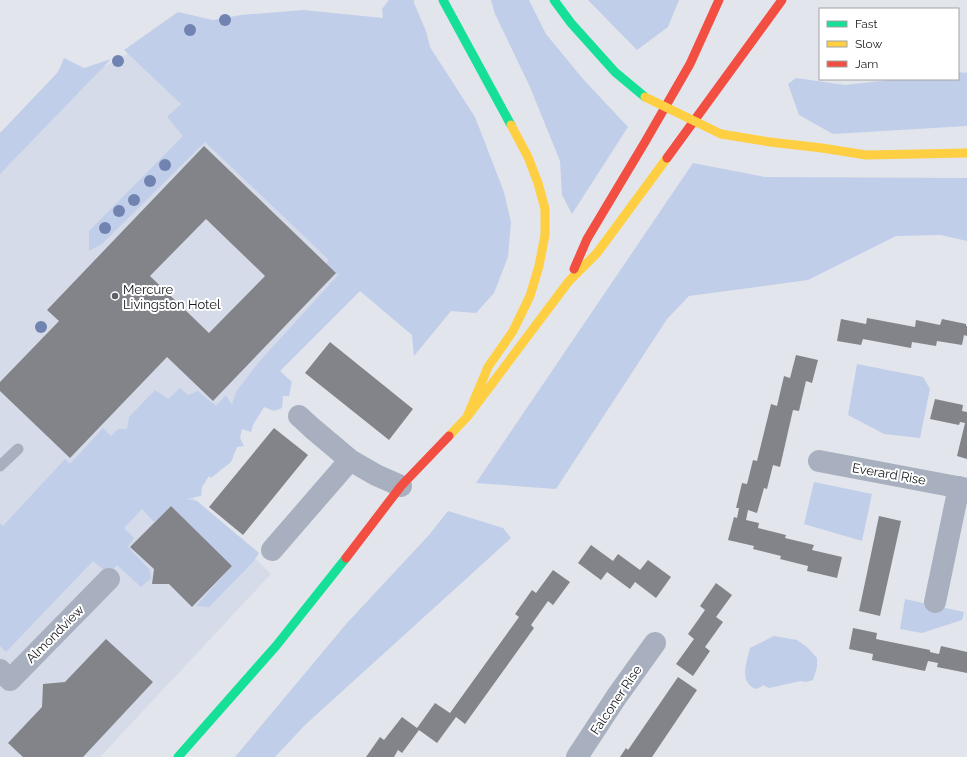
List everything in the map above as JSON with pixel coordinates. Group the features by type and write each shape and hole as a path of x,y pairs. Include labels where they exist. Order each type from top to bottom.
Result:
{"main road":[{"path":"443,0 528,157 538,183 544,209 545,235 539,266 530,296 513,331 488,367 467,417"},
{"path":"554,0 570,23 615,72 645,97 721,134 866,155 967,153"},
{"path":"568,281 587,239 690,64 718,0"},
{"path":"178,757 276,646 362,539 401,486 467,417 568,281 598,253 782,0"}],"street":[{"path":"300,416 350,460 376,475 401,486"},
{"path":"272,550 350,460"},
{"name":"Everard Rise","path":"819,461 963,488 935,602"},
{"name":"Almondview","path":"0,670 10,680 109,578"},
{"name":"Falconer Rise","path":"577,757 617,696 655,643"}],"lane":[{"path":"0,466 18,449"}],"shaded area":[{"path":"389,0 414,0 426,31 430,47 475,117 504,192 511,222 508,257 494,293 476,313 451,311 414,356 412,335 360,291 280,371 292,382 289,396 283,396 282,408 274,411 264,407 253,425 251,432 242,429 240,438 244,446 237,447 231,462 211,478 209,476 202,487 201,496 186,499 197,501 259,553 253,562 209,607 196,606 232,566 171,506 154,522 142,509 124,528 134,538 128,547 150,570 151,578 141,587 117,565 109,574 93,561 6,652 0,646 0,523 3,526 65,459 70,464 103,428 111,436 118,429 127,429 129,417 155,390 168,399 180,388 188,395 198,391 216,406 226,395 232,405 236,392 258,363 339,274 325,274 328,259 205,142 102,244 89,251 89,231 183,136 167,117 181,104 124,50 178,12 213,20 241,15 303,10 383,18 382,9"},
{"path":"491,0 529,0 546,34 583,79 628,127 572,214 562,195 560,161 530,87 495,14"},
{"path":"588,0 679,0 668,27 637,50"},
{"path":"144,45 369,248 342,290 218,454 164,469 271,574 100,757 0,757 0,156 75,82"},
{"path":"64,58 84,68 111,59 0,174 0,133 58,72"},
{"path":"959,72 967,73 967,126 833,134 799,115 788,84 796,78 845,85 889,80 959,80"},
{"path":"693,163 765,177 967,178 967,241 941,235 896,236 808,280 689,296 667,319 556,489 476,483"},
{"path":"857,364 923,377 930,389 920,438 884,434 848,415"},
{"path":"814,482 872,494 862,541 804,524"},
{"path":"448,511 503,528 511,538 305,725 275,757 235,757 347,623 429,535"},
{"path":"905,599 964,612 962,620 922,633 900,629"},
{"path":"774,636 797,640 807,647 817,658 817,667 813,680 769,688 763,685 756,689 750,686 745,677 745,671 750,648"}],"building":[{"name":"Mercure Livingston Hotel","path":"204,146 336,273 213,401 167,357 70,458 0,391 0,382 59,321 47,310","holes":["206,219 265,276 209,333 150,276"]},
{"path":"867,318 915,327 916,320 940,325 942,319 966,324 967,336 964,335 962,345 937,341 936,346 912,342 911,348 863,339 861,345 837,341 841,319 866,324"},
{"path":"330,342 413,409 389,440 305,373"},
{"path":"796,355 818,360 812,383 806,381 799,411 793,410 780,467 773,465 767,489 764,488 757,513 748,510 746,520 759,523 758,528 786,535 785,538 814,545 812,550 842,557 837,578 807,571 808,566 780,559 781,556 753,549 754,546 728,540 734,517 737,518 739,508 736,508 742,483 747,484 753,460 757,461 771,404 777,406 784,376 790,378"},
{"path":"935,399 963,405 962,411 967,412 967,459 957,456 965,423 960,422 959,425 930,419"},
{"path":"274,428 308,455 243,535 209,507"},
{"path":"171,506 232,566 192,607 169,584 152,584 154,569 130,547"},
{"path":"879,516 901,521 880,616 859,611"},
{"path":"591,545 613,561 618,554 640,570 648,560 671,577 656,598 635,582 630,589 607,572 601,580 578,563"},
{"path":"553,570 570,582 553,605 548,601 531,625 534,628 465,724 456,717 437,743 419,730 402,753 398,750 394,757 366,757 380,737 384,740 402,717 417,728 435,703 450,713 519,617 515,614 532,590 536,593"},
{"path":"716,583 732,595 716,617 723,622 705,647 710,651 693,676 676,664 694,639 688,634 705,610 700,606"},
{"path":"853,628 877,633 876,639 930,650 930,652 934,653 939,654 941,646 967,652 967,673 937,667 938,663 928,661 925,671 872,660 873,654 849,649"},
{"path":"106,639 153,682 83,757 23,757 8,743 42,707 43,684 65,682"},
{"path":"678,677 697,690 652,757 620,757 626,748 628,750"}],"traffic: fast":[{"path":"443,0 511,125"},
{"path":"554,0 571,23 615,72 645,97"},
{"path":"178,757 276,646 346,558"}],"traffic: slow":[{"path":"645,97 721,134"},
{"path":"449,436 467,417 488,367 513,331 530,296 539,266 545,235 545,209 538,183 528,157 511,125"},
{"path":"721,134 866,155 967,153"},
{"path":"467,417 569,281 597,253 667,158"}],"traffic: jam":[{"path":"574,269 587,239 690,64 719,0"},
{"path":"667,158 782,0"},
{"path":"346,558 401,486 449,436"}],"place":[{"name":"Mercure Livingston Hotel","path":"115,296"}]}
